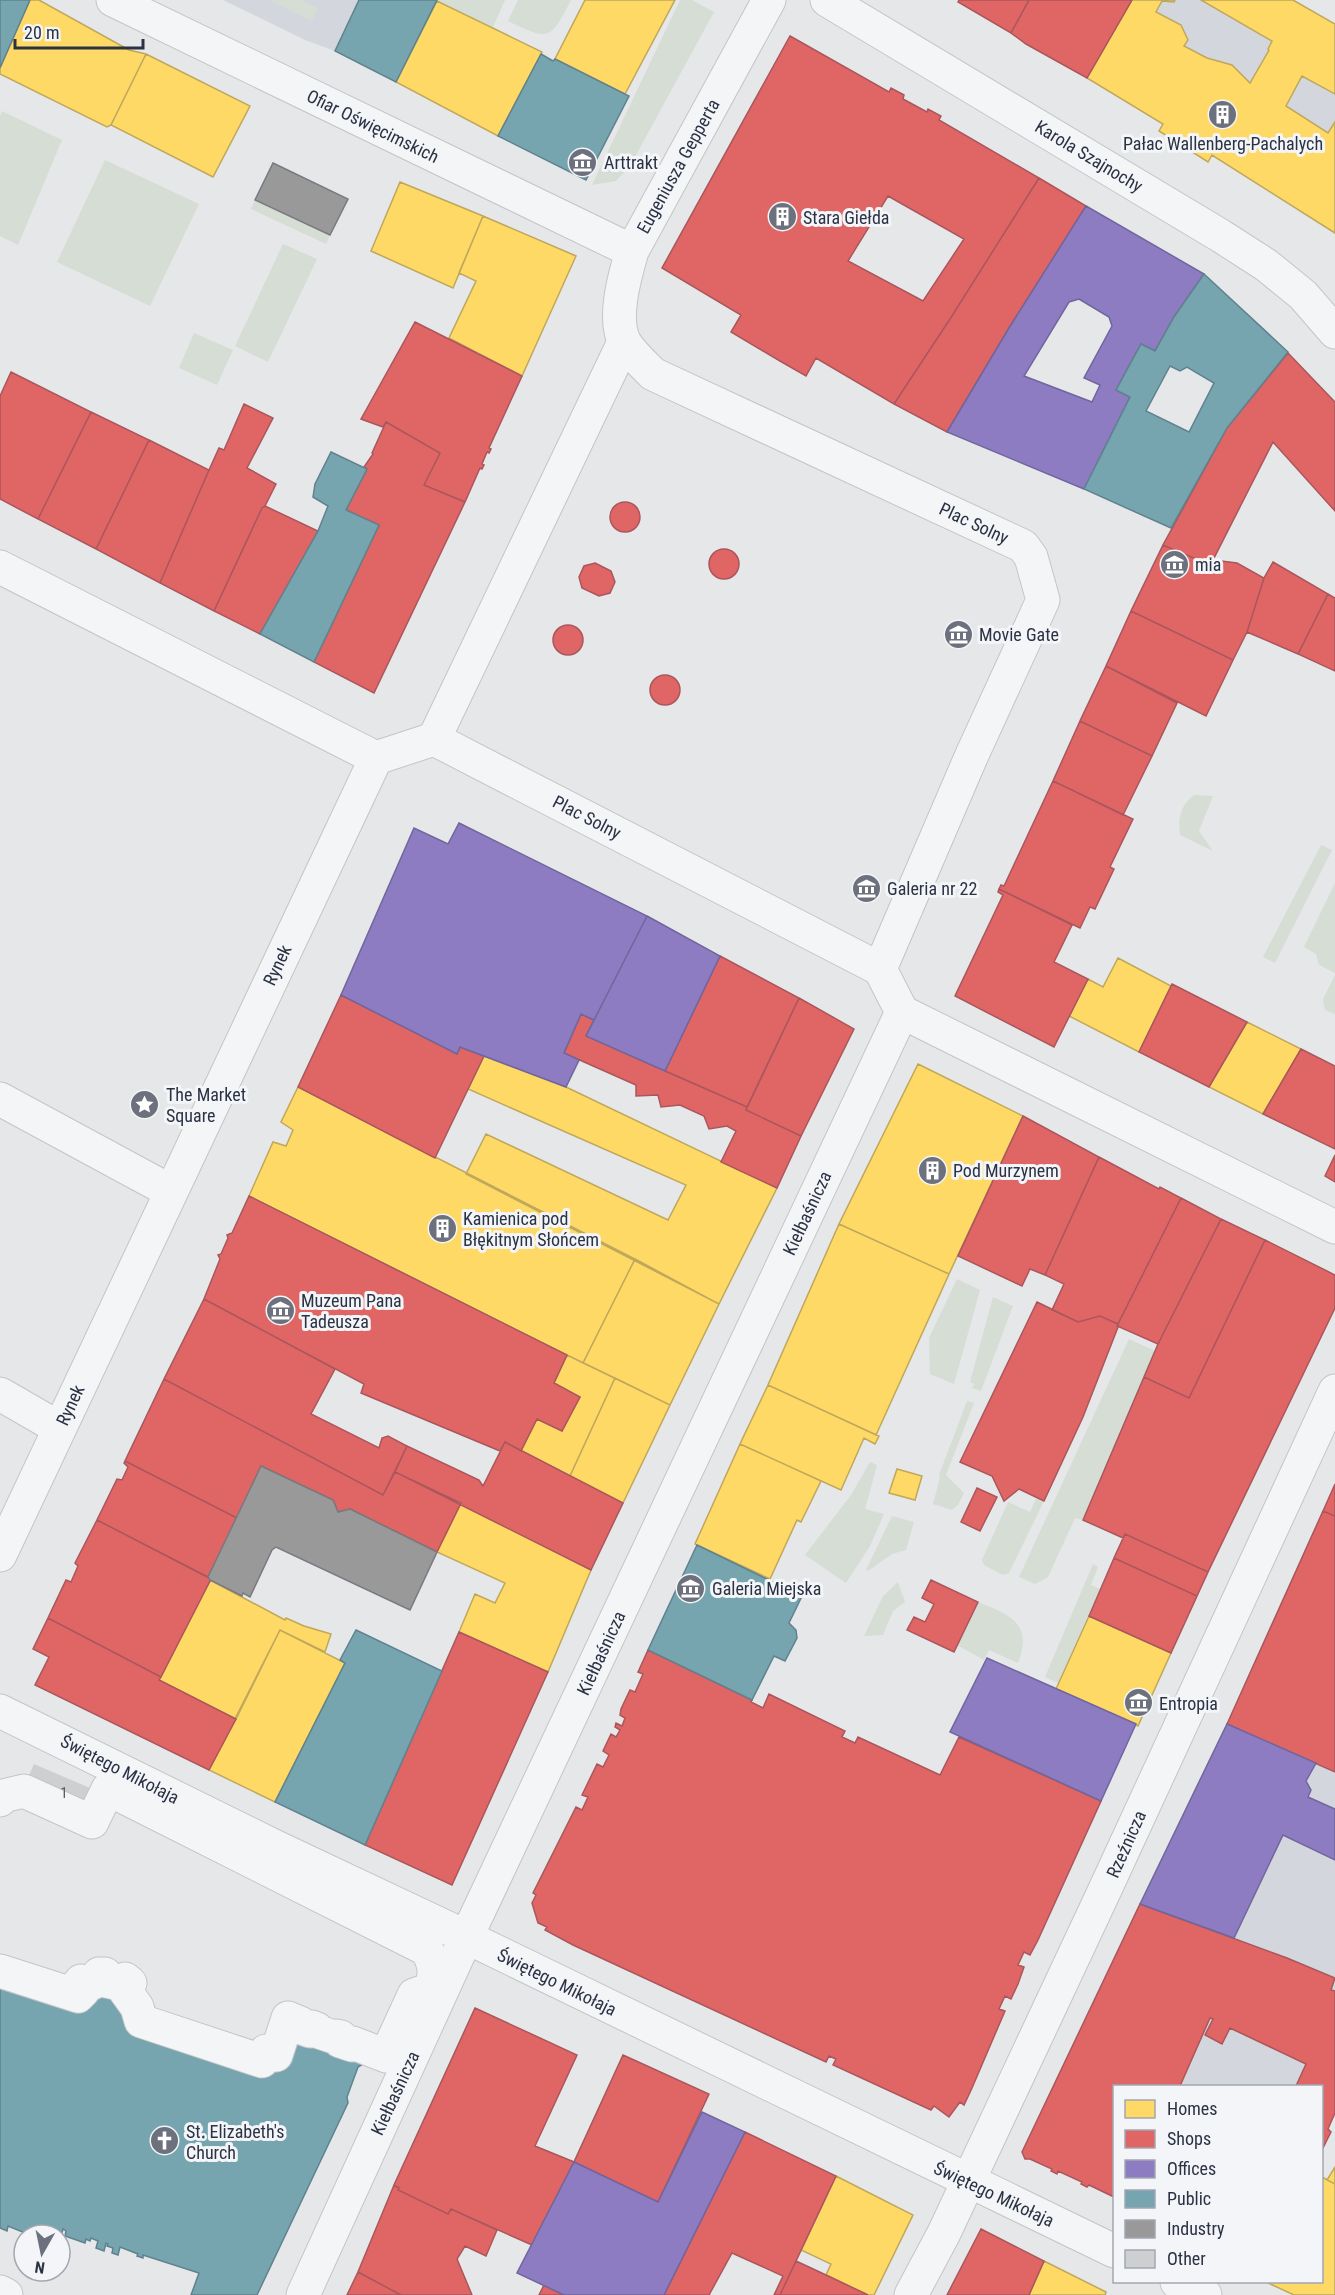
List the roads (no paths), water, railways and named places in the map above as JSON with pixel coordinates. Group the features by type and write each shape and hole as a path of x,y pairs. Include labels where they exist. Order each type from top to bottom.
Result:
{"street":[{"name":"Ofiar Oświęcimskich","path":"113,0 633,251"},
{"name":"Eugeniusza Gepperta","path":"624,342 619,313 622,288 633,251 769,0"},
{"name":"Karola Szajnochy","path":"827,0 1266,265 1303,294 1335,332"},
{"path":"0,567 376,758 434,739 624,342"},
{"name":"Plac Solny","path":"434,739 880,969 980,737 1043,600 1038,577 1030,557 1023,546 653,374 624,342"},
{"name":"Rynek","path":"0,1555 376,758"},
{"path":"880,969 902,1012 1335,1227"},
{"name":"Kiełbaśnicza","path":"303,2295 460,1935 902,1012"},
{"path":"0,1099 170,1191"},
{"name":"Rzeźnicza","path":"911,2295 944,2233 1335,1391"},
{"path":"0,1394 59,1428"},
{"name":"Świętego Mikołaja","path":"0,1711 35,1726 278,1848 1113,2251"},
{"path":"0,1800 3,1796 24,1791 92,1822 108,1789 426,1949 431,1956 434,1970 430,1989 414,1995 386,2056 353,2043 352,2045 340,2041 341,2037 337,2036 337,2038 316,2031 317,2029 312,2027 310,2031 299,2027 300,2023 288,2018 276,2055 266,2051 262,2061 141,2021 137,2007 124,1989 130,1983 124,1979 120,1984 106,1981 105,1974 99,1974 99,1980 86,1986 81,1981 77,1986 83,1991 78,1996 0,1971"},
{"path":"1179,2283 1205,2295"},
{"path":"0,2292 6,2295"}],"place":[{"name":"Pałac Wallenberg-Pachalych","path":"1223,114"},
{"name":"Arttrakt","path":"583,162"},
{"name":"Stara Giełda","path":"782,217"},
{"name":"mia","path":"1174,564"},
{"name":"Movie Gate","path":"958,634"},
{"name":"Galeria nr 22","path":"866,888"},
{"name":"The Market Square","path":"145,1104"},
{"name":"Pod Murzynem","path":"932,1170"},
{"name":"Kamienica pod Błękitnym Słońcem","path":"442,1228"},
{"name":"Muzeum Pana Tadeusza","path":"280,1310"},
{"name":"Galeria Miejska","path":"691,1588"},
{"name":"Entropia","path":"1138,1703"},
{"name":"St. Elizabeth's Church","path":"165,2141"}]}
